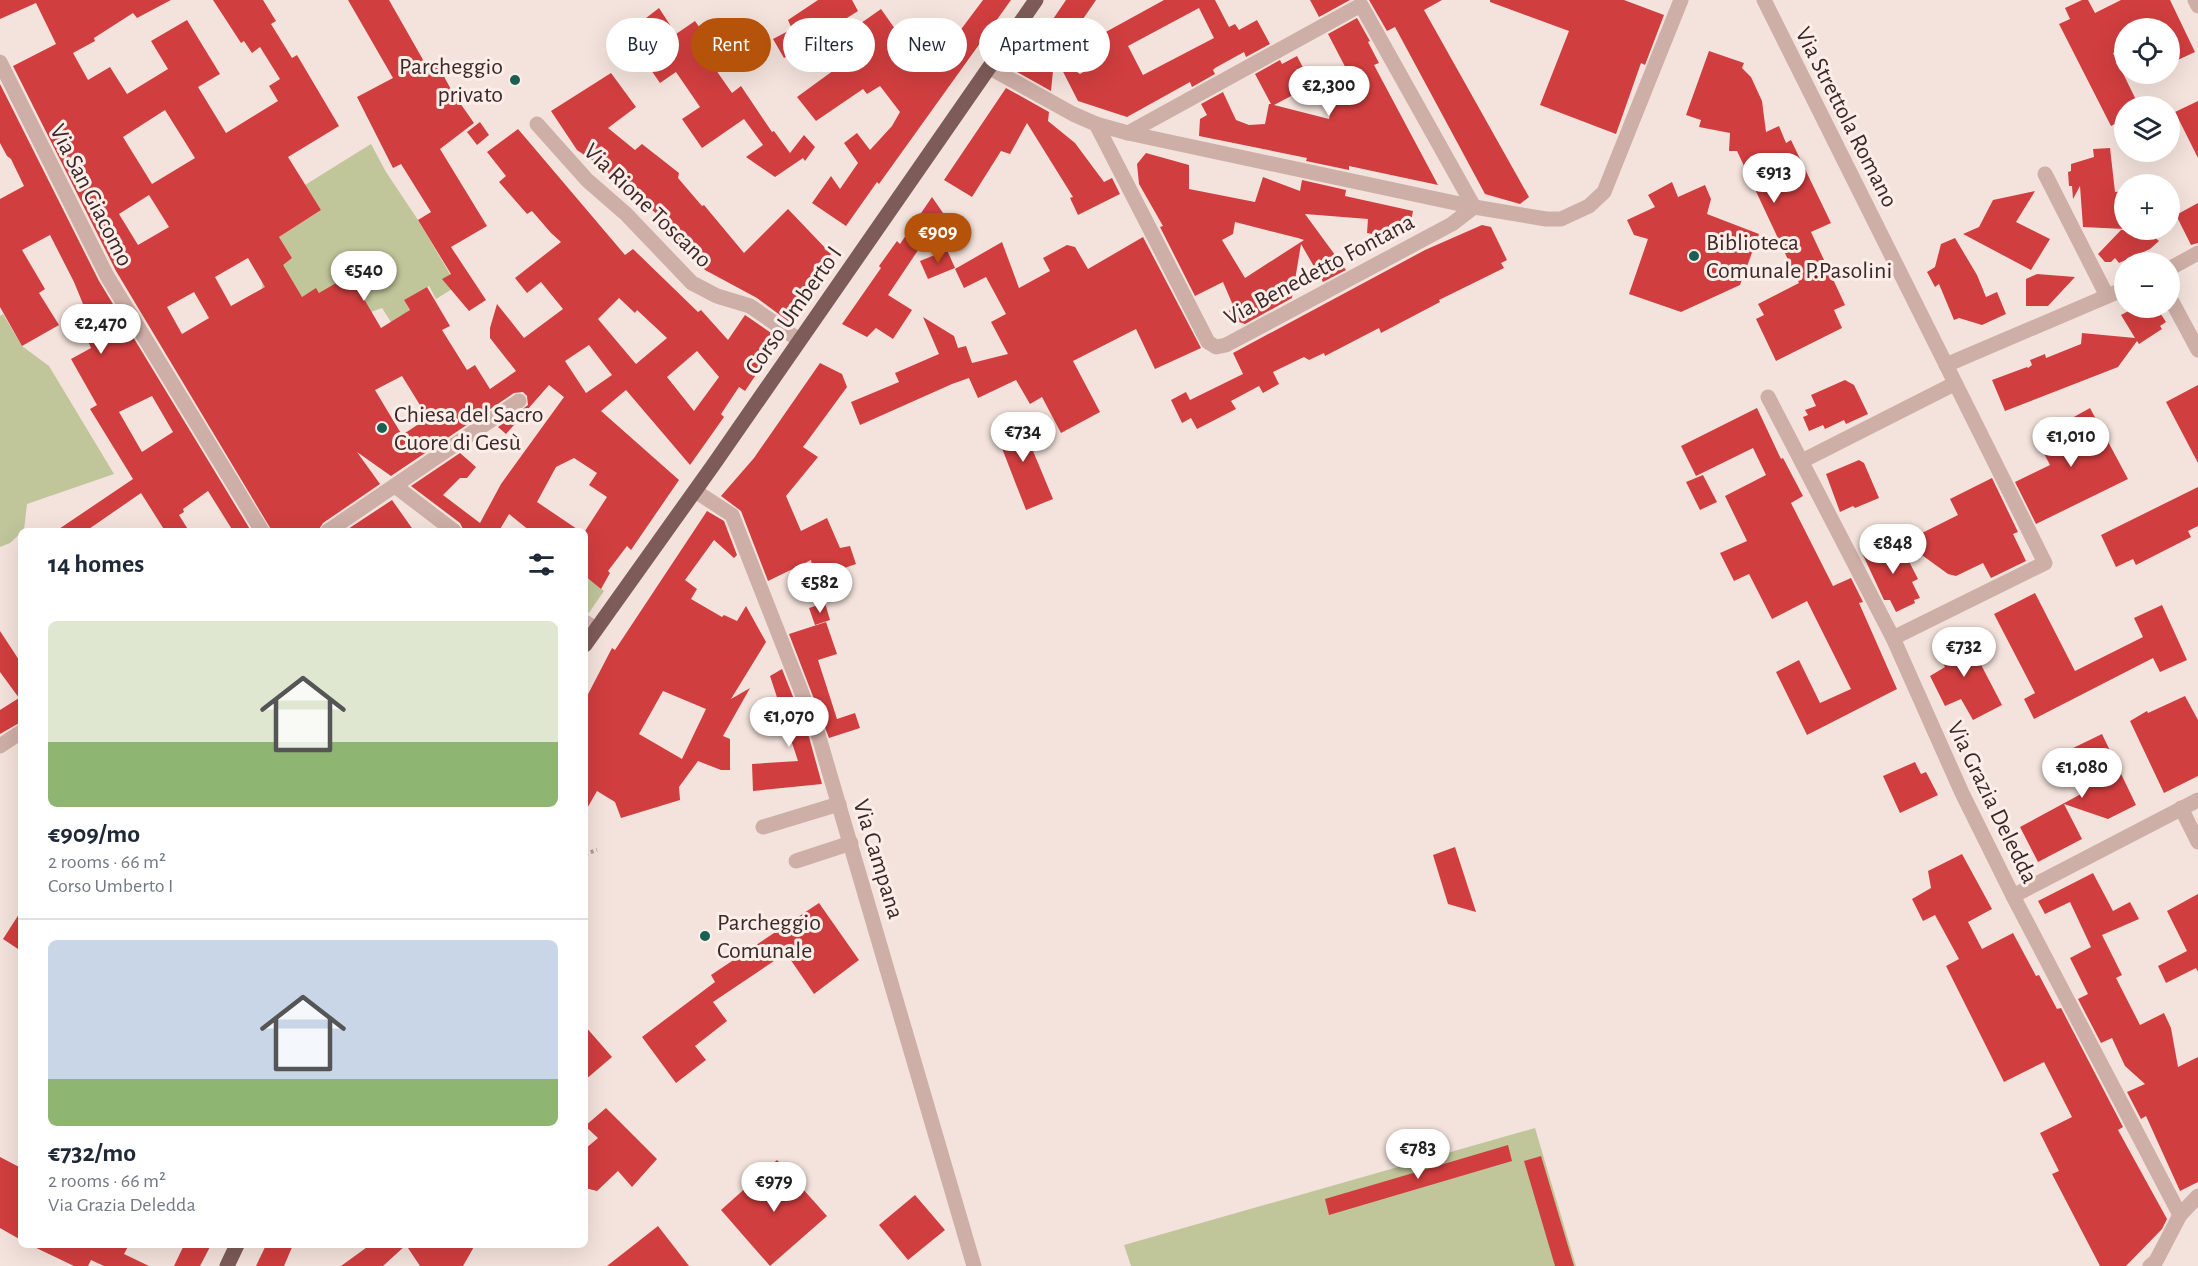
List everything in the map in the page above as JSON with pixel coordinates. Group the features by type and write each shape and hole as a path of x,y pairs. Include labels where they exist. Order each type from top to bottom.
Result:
{"main road":[{"name":"Corso Umberto I","path":"1024,18 1036,0"},
{"name":"Corso Umberto I","path":"591,625 695,491 798,340 987,72"},
{"path":"227,1266 236,1248"}],"street":[{"name":"Via Benedetto Fontana","path":"997,72 1072,114 1128,133 1474,207 1546,219 1561,219 1589,206 1604,192 1681,0"},
{"name":"Via Strettola Romano","path":"1764,0 2045,563 1893,638"},
{"path":"2195,0 2198,6"},
{"path":"1128,133 1361,5 1474,207"},
{"name":"Via San Giacomo","path":"0,62 107,276 260,528"},
{"name":"Via Rione Toscano","path":"537,124 587,180 626,214 692,283 717,296 750,306 798,340"},
{"name":"Via Benedetto Fontana","path":"1096,124 1208,342 1216,347 1226,345 1442,230 1474,207"},
{"path":"2045,174 2107,296"},
{"path":"2180,263 2198,253"},
{"path":"1946,365 2114,293"},
{"path":"2180,316 2198,350"},
{"path":"1802,461 1954,384"},
{"name":"Via Grazia Deledda","path":"1768,397 1893,638 1962,793 2013,896 2180,1215"},
{"path":"332,528 519,401"},
{"path":"395,486 450,528"},
{"name":"Via Campana","path":"695,491 732,515 818,734 974,1266"},
{"path":"0,746 18,734"},
{"path":"2013,896 2198,800"},
{"path":"763,827 839,804"},
{"path":"2181,808 2198,842"},
{"path":"796,861 851,843"},
{"path":"2155,1264 2180,1215 2198,1196"}],"path":[{"path":"588,853 597,850"}],"green space":[{"path":"371,144 457,286 436,299 429,286 404,300 426,339 391,322 382,308 371,312 319,293 316,289 302,297 262,289 263,277 292,258 279,237 321,210 305,185"},
{"path":"3,314 22,346 49,366 114,474 27,504 24,528 18,528 18,536 10,543 0,547 0,316"},
{"path":"588,578 604,591 588,614"},
{"path":"1535,1128 1576,1266 1131,1266 1124,1245"}],"building":[{"path":"0,0 171,0 137,18 133,13 94,38 95,41 73,53 88,80 110,67 127,94 168,69 151,41 187,20 220,74 198,87 226,133 278,101 269,86 280,79 260,47 252,53 244,41 241,43 213,0 263,0 276,21 271,24 292,58 297,55 339,126 288,157 321,210 279,237 292,258 283,265 302,297 316,288 319,293 350,275 381,328 410,310 404,300 427,287 450,326 442,330 467,370 475,365 490,389 516,371 490,338 490,328 497,304 524,338 563,309 541,282 527,293 515,278 561,242 532,211 527,214 499,182 506,176 487,152 518,129 625,255 633,249 698,312 701,310 728,340 745,315 780,339 745,391 739,387 721,414 724,417 690,465 626,390 601,411 679,480 631,550 627,546 608,571 610,573 601,589 588,578 587,528 607,497 589,485 597,473 574,458 556,467 537,502 576,528 526,528 509,514 501,528 462,528 460,523 411,486 460,453 476,467 467,478 460,478 443,495 480,523 501,484 564,397 549,385 506,434 498,427 528,405 527,396 523,392 514,393 391,476 357,452 380,484 323,523 320,528 270,528 116,271 13,66 56,44 36,3 0,19","holes":["165,110 195,158 152,184 123,137","149,195 169,227 138,245 119,214","248,258 265,287 231,306 215,277","194,292 209,318 182,334 167,307","619,298 635,313 637,310 667,338 636,364 598,319","589,345 612,375 586,393 565,361","697,351 719,377 694,411 667,377","402,376 428,418 402,435 375,390"]},
{"path":"348,0 389,0 426,65 435,60 453,93 474,123 440,149 487,226 451,247 486,300 469,311 442,279 451,274 418,220 431,212 401,164 393,168 357,97 393,78"},
{"path":"818,0 852,0 858,11 847,18 791,18"},
{"path":"983,0 1011,0 998,18 979,18 979,45 967,61 967,21"},
{"path":"1066,0 1096,0 1084,18 1054,18"},
{"path":"1164,0 1215,0 1229,27 1235,24 1239,30 1257,20 1270,44 1246,57 1244,52 1215,68 1213,70 1215,74 1192,87 1190,82 1127,117 1078,101 1063,72 1080,74 1110,72 1110,30","holes":["1199,8 1214,38 1143,75 1128,46"]},
{"path":"1310,0 1350,0 1319,17"},
{"path":"1369,0 1442,0 1424,10 1529,197 1520,204 1485,194 1395,27 1387,31"},
{"path":"1490,0 1624,0 1664,15 1645,65 1641,63 1616,134 1540,105 1569,31 1490,2"},
{"path":"2082,0 2088,0 2095,13 2121,0 2170,0 2179,18 2114,18 2114,84 2128,84 2134,96 2114,96 2114,124 2111,126 2059,24 2070,19 2065,8"},
{"path":"659,8 666,18 646,18"},
{"path":"881,9 887,18 887,72 959,72 846,226 812,203 831,176 840,189 858,163 844,143 857,133 870,150 892,126 900,112 880,86 867,94 863,89 816,121 797,97 831,72 875,72 875,18 868,18"},
{"path":"1357,18 1379,63 1374,65 1438,185 1349,166 1349,170 1306,161 1307,158 1199,136 1200,119 1207,115 1201,104 1223,92 1236,120 1249,125 1265,124 1269,104 1271,104 1255,74 1280,60 1282,64 1297,56 1312,85 1274,105 1329,119 1334,87 1351,78 1328,34"},
{"path":"2180,21 2195,52 2180,59"},
{"path":"691,24 691,72 717,72 732,93 741,86 772,132 774,131 790,153 804,135 815,147 805,161 803,158 775,177 746,157 763,145 744,119 702,148 682,119 700,107 676,72 679,72 679,32"},
{"path":"783,34 783,56 773,39"},
{"path":"1709,51 1744,63 1742,68 1751,77 1762,101 1766,132 1779,126 1786,143 1791,140 1831,223 1811,232 1845,305 1834,310 1842,328 1776,361 1756,319 1764,315 1758,304 1799,283 1737,151 1729,151 1730,133 1699,127 1701,120 1686,115"},
{"path":"652,72 676,72 660,83"},
{"path":"1017,72 1053,72 1051,91"},
{"path":"611,73 636,107 608,128 635,150 642,144 679,173 678,178 744,253 788,209 831,254 788,321 757,298 705,270 658,215 577,150 551,111"},
{"path":"0,84 99,281 249,528 231,528 208,491 183,509 184,512 179,515 187,528 163,528 141,493 90,528 60,528 133,479 90,409 97,405 71,359 91,348 74,309 83,304 50,235 22,250 45,289 39,293 59,325 22,346 0,307 0,199 24,186 11,159 0,143","holes":["152,396 173,432 142,452 119,412"]},
{"path":"1006,88 1049,112 1048,121 1075,143 1104,182 1112,178 1120,194 1078,215 1070,198 1073,197 1027,123 1010,154 1001,151 972,197 944,180"},
{"path":"2198,101 2198,158 2180,122 2180,110"},
{"path":"480,122 489,135 477,145 467,132"},
{"path":"2110,148 2114,183 2114,229 2083,227 2080,186 2073,199 2072,186 2069,186 2068,172 2071,171 2071,164 2094,157 2093,149"},
{"path":"1146,153 1189,165 1189,189 1255,202 1263,177 1300,191 1302,180 1346,190 1345,196 1413,211 1410,226 1393,225 1389,237 1367,233 1368,219 1305,214 1346,270 1323,282 1301,244 1292,298 1245,324 1227,318 1232,303 1223,282 1195,296 1160,227 1163,226 1139,184 1137,164","holes":["1235,222 1304,240 1245,278 1222,240 1233,234"]},
{"path":"1672,182 1678,197 1705,185 1711,199 1707,214 1759,234 1740,285 1681,312 1629,294 1648,239 1634,235 1627,220 1655,207 1648,195"},
{"path":"2035,191 2016,222 2050,239 2031,270 1963,234 1979,227 1993,200"},
{"path":"932,197 943,213 888,295 912,310 893,339 876,328 867,337 842,324 881,268 879,266 897,241 900,244"},
{"path":"2198,203 2198,243 2191,245 2180,223 2180,213"},
{"path":"1482,225 1491,227 1507,260 1501,263 1504,268 1439,300 1440,302 1381,333 1379,328 1325,356 1324,353 1309,360 1304,357 1273,372 1279,384 1263,393 1259,386 1231,401 1236,409 1197,429 1191,418 1182,423 1171,400 1186,392 1190,400 1243,374 1233,353 1425,250"},
{"path":"1143,237 1201,348 1155,369 1136,329 1073,361 1100,412 1061,433 1042,397 1030,404 1016,380 978,398 969,378 860,425 851,402 899,382 895,373 939,354 923,317 954,336 958,348 966,346 972,363 1008,354 991,322 1006,314 986,277 964,288 955,269 1002,242 1019,288 1050,271 1043,258 1067,245 1075,247 1088,269"},
{"path":"2114,237 2114,240 2159,241 2143,252 2114,252 2114,259 2111,262 2105,262 2098,254"},
{"path":"1955,238 1977,275 1986,297 1997,292 2006,314 1982,325 1959,318 1954,320 1939,284 1935,287 1927,272 1935,267 1941,244"},
{"path":"947,250 955,268 928,279 920,261"},
{"path":"2037,274 2075,277 2048,306 2026,306 2026,279"},
{"path":"2123,318 2163,318 2166,322 2160,326 2162,329 2139,344 2137,341 2118,367 2005,411 1992,380 2028,368 2032,365 2030,360 2045,354 2046,358 2081,344 2082,333 2135,338"},
{"path":"820,363 842,374 847,387 803,447 818,457 786,496 801,531 827,518 840,548 850,546 856,564 815,578 811,560 768,581 741,511 721,496 754,458"},
{"path":"1845,380 1854,385 1868,414 1846,424 1844,420 1825,429 1823,425 1809,431 1803,417 1808,415 1805,410 1816,406 1811,395"},
{"path":"2198,385 2198,463 2166,402"},
{"path":"1757,408 1781,459 1783,458 1803,496 1791,503 1833,586 1851,578 1863,602 1859,603 1897,689 1807,735 1776,672 1799,660 1820,703 1851,689 1807,601 1772,619 1749,574 1734,581 1720,553 1747,541 1725,496 1766,475 1753,448 1696,476 1681,446"},
{"path":"2090,408 2128,479 2036,524 2015,482 2050,465 2036,438"},
{"path":"1018,415 1053,499 1026,510 993,425"},
{"path":"1859,460 1864,463 1879,498 1840,512 1826,474"},
{"path":"1703,475 1717,502 1700,510 1686,482"},
{"path":"1992,478 2018,532 2013,534 2026,561 1991,578 1983,563 1956,576 1948,574 1904,542 1958,515 1950,499"},
{"path":"2198,487 2198,526 2188,531 2191,537 2136,565 2133,559 2116,567 2101,535"},
{"path":"392,500 412,528 350,528"},
{"path":"707,511 724,521 737,555 734,558 714,540 685,580 697,589 691,599 722,617 724,615 737,621 746,606 766,642 731,699 750,688 723,736 730,739 730,770 721,770 698,761 679,787 680,800 621,818 615,802 597,791 588,807 588,694 612,648 615,650","holes":["663,691 706,709 682,759 639,734"]},
{"path":"1895,541 1897,545 1900,544 1918,579 1912,582 1920,598 1896,612 1890,600 1884,600 1863,555"},
{"path":"2035,593 2075,671 2143,637 2134,618 2162,605 2187,660 2160,672 2153,658 2034,719 2024,699 2035,693 1994,614"},
{"path":"825,603 830,620 815,625 809,608"},
{"path":"826,622 837,654 818,660 837,719 855,713 860,728 829,738 789,634"},
{"path":"0,631 18,658 18,697 0,672"},
{"path":"1964,632 2002,705 1973,720 1961,699 1945,706 1930,676 1945,667 1935,647"},
{"path":"782,669 809,737 822,784 753,791 752,764 798,761 770,676"},
{"path":"2185,696 2198,720 2198,776 2164,793 2130,721 2147,711 2148,713"},
{"path":"18,699 18,724 0,734 0,710"},
{"path":"2102,734 2136,805 2108,819 2064,804 2082,839 2038,862 2020,827 2081,794 2069,771 2072,768 2067,758 2071,749"},
{"path":"1915,762 1921,774 1926,772 1938,795 1900,813 1883,776"},
{"path":"1455,847 1476,912 1448,904 1433,855"},
{"path":"1962,854 1992,909 1968,922 1982,949 2013,933 2057,1009 2061,1008 2123,1127 2118,1130 2167,1219 2162,1229 2126,1266 2100,1266 2052,1174 2059,1171 2040,1133 2072,1117 2044,1062 2004,1082 1946,966 1959,959 1935,915 1923,921 1912,899 1931,888 1928,871"},
{"path":"2093,873 2113,911 2130,902 2139,919 2102,935 2122,975 2116,978 2140,1025 2164,1013 2171,1028 2178,1067 2198,1057 2198,1182 2180,1191 2146,1116 2141,1119 2127,1092 2145,1084 2125,1066 2112,1038 2101,1043 2078,999 2088,994 2070,958 2091,947 2070,902 2045,914 2038,901"},
{"path":"2198,894 2198,972 2196,968 2166,983 2158,966 2187,951 2167,911"},
{"path":"819,903 859,960 814,994 786,953 713,1002 727,1021 695,1046 706,1060 676,1083 642,1037 715,982 711,975"},
{"path":"18,916 18,949 3,939"},
{"path":"588,1029 612,1057 588,1077"},
{"path":"606,1108 657,1159 632,1187 618,1171 597,1191 588,1189 588,1146 598,1138 588,1129 588,1123"},
{"path":"1508,1145 1512,1161 1329,1215 1325,1199"},
{"path":"1541,1156 1574,1266 1555,1266 1524,1161"},
{"path":"0,1157 18,1166 18,1238 0,1228"},
{"path":"777,1160 827,1216 770,1266 721,1210"},
{"path":"915,1195 945,1230 908,1260 879,1225"},
{"path":"658,1226 689,1266 607,1266"},
{"path":"36,1248 127,1248 124,1254 149,1266 104,1266 91,1260 88,1266 74,1266"},
{"path":"183,1248 209,1248 200,1266 174,1266"},
{"path":"265,1248 292,1248 284,1266 256,1266"},
{"path":"366,1248 403,1248 383,1266 341,1266"},
{"path":"408,1248 473,1248 463,1266 420,1266"}],"place":[{"name":"Parcheggio privato","path":"515,80"},
{"name":"Biblioteca Comunale P.Pasolini","path":"1694,256"},
{"name":"Chiesa del Sacro Cuore di Gesù","path":"382,428"},
{"name":"Parcheggio Comunale","path":"705,936"}]}
